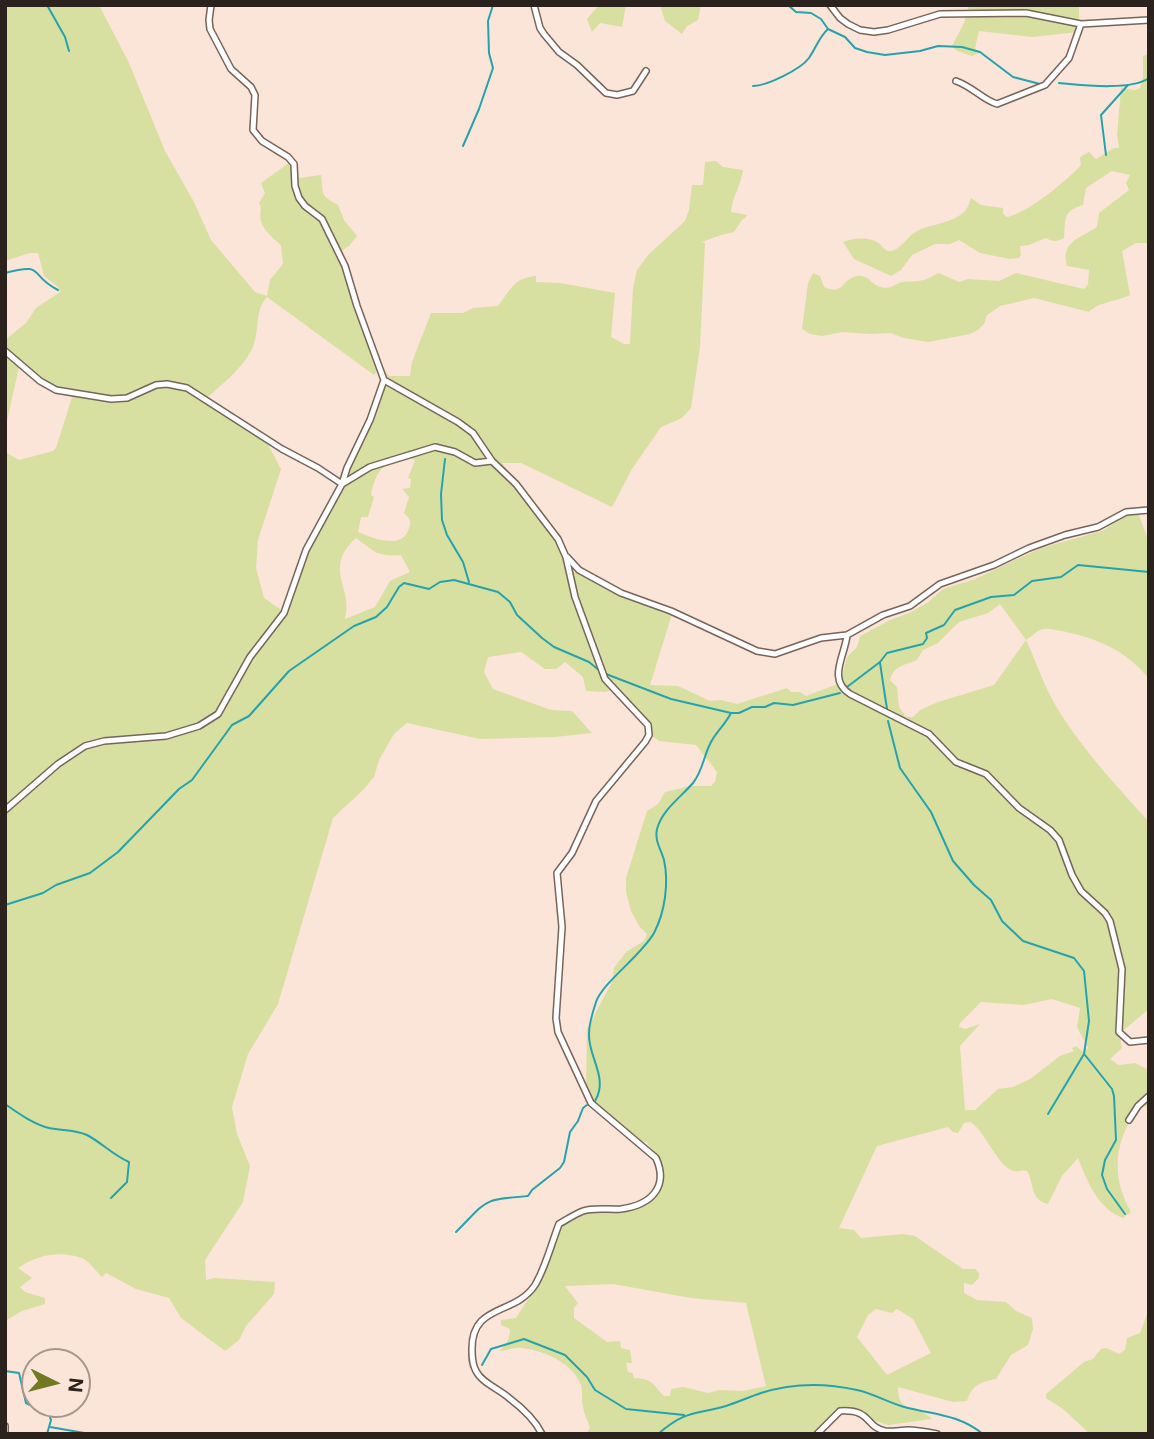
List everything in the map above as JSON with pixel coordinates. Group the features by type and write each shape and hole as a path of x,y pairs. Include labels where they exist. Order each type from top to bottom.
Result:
{"street":[{"path":"5,810 58,764 85,746 104,741 166,736 199,726 218,714 250,657 284,613 310,540 342,484 346,468 370,419 384,380 345,266 322,219 299,198 294,164 288,157 262,141 253,130 256,95 228,64 210,29 211,5"},
{"path":"534,5 544,34 559,52 606,93 617,94 633,90 646,71"},
{"path":"830,5 848,24 860,30 874,32 930,16 970,13 1026,13 1081,24 1149,20"},
{"path":"956,81 973,88 997,104 1041,88 1069,58 1081,24"},
{"path":"5,351 40,381 56,390 116,399 127,398 156,385 187,388 342,484"},
{"path":"384,380 473,433 492,461 516,484 549,527 566,557 579,570 621,593 671,611 763,653 781,652 821,638 848,635 883,615 910,606 940,584 1065,535 1098,527 1126,512 1149,510"},
{"path":"342,484 370,467 435,447 455,452 475,463 492,461"},
{"path":"542,1434 538,1426 510,1398 475,1370 472,1359 473,1333 485,1317 494,1311 510,1307 535,1286 559,1224 584,1211 622,1209 639,1204 657,1191 662,1180 662,1170 656,1157 591,1103 558,1032 556,1018 562,927 557,873 572,853 591,808 645,742 650,731 642,716 606,679 576,597 566,557"},
{"path":"848,635 839,668 841,687 929,734 956,762 986,774 1019,808 1050,830 1059,840 1076,883 1085,897 1105,913 1110,921 1122,969 1119,1032 1130,1042 1149,1040"},
{"path":"1129,1120 1149,1096"},
{"path":"817,1434 840,1411 849,1410 868,1417 874,1426 886,1431 912,1430 937,1434"},
{"path":"5,1426 5,1434"}],"green space":[{"path":"5,5 100,7 129,63 165,151 194,202 211,240 255,292 267,296 270,280 283,264 281,245 262,225 259,203 265,193 261,183 293,160 299,178 321,175 324,194 338,205 344,220 357,236 340,252 381,365 389,376 410,376 412,362 431,313 463,313 473,308 498,306 517,282 528,277 536,276 536,282 560,283 615,293 611,337 630,344 633,288 637,270 648,255 685,221 692,185 703,185 705,162 716,161 723,167 743,170 731,212 748,215 734,232 702,242 705,243 700,347 691,408 682,418 661,427 632,469 612,507 521,463 502,463 563,540 573,571 672,614 650,685 678,686 710,701 721,700 737,704 787,688 791,692 800,692 806,696 840,683 847,657 857,647 860,636 927,603 943,589 975,579 1041,548 1102,531 1129,514 1139,515 1149,542 1149,679 1121,653 1087,638 1045,629 1026,640 1048,692 1062,716 1097,763 1149,822 1149,1009 1119,1034 1122,1048 1110,1059 1119,1065 1135,1063 1149,1070 1149,1110 1143,1103 1134,1115 1126,1128 1118,1155 1120,1183 1131,1212 1123,1218 1114,1214 1100,1201 1078,1158 1062,1176 1048,1204 1042,1202 1035,1195 1027,1171 1013,1171 1005,1166 980,1131 970,1122 964,1123 958,1133 948,1127 877,1146 839,1228 854,1230 861,1238 903,1234 915,1236 963,1269 975,1269 979,1273 979,1278 972,1285 964,1283 964,1293 977,1300 1006,1302 1016,1311 1032,1318 1033,1329 1028,1345 1011,1355 996,1379 977,1385 967,1401 953,1402 898,1387 901,1402 905,1406 932,1419 888,1425 857,1415 854,1410 837,1413 820,1434 586,1434 590,1428 584,1410 581,1385 571,1370 556,1359 530,1349 499,1351 506,1344 510,1332 510,1329 501,1325 501,1320 516,1318 533,1291 559,1221 596,1209 634,1202 662,1185 660,1159 646,1142 628,1136 602,1114 586,1087 587,1029 612,982 614,968 626,952 644,941 647,934 631,911 626,878 647,811 658,804 665,792 690,786 711,786 715,782 717,772 696,745 659,741 651,735 641,715 612,690 586,691 583,677 565,662 556,669 545,669 521,652 488,657 484,672 493,689 551,710 572,711 592,733 480,739 407,723 394,734 379,760 374,777 333,818 278,1004 248,1054 232,1107 237,1134 250,1166 243,1202 205,1260 206,1280 215,1278 275,1282 274,1294 246,1326 239,1340 225,1351 181,1318 169,1298 136,1289 106,1273 102,1277 85,1259 65,1254 40,1257 18,1268 32,1278 20,1287 25,1292 45,1298 45,1304 22,1311 5,1321 5,452 19,460 53,451 73,394 19,367 5,430 5,340 26,323 36,308 60,292 58,287 44,276 38,253 5,261","holes":["267,297 374,375 377,371 382,382 351,464 305,558 287,614 264,598 256,568 258,540 281,469 265,439 207,398 248,356 254,343 263,303","408,458 415,460 408,478 411,479 410,488 402,489 409,497 404,513 410,520 409,528 401,539 387,541 358,532 361,517 368,517 374,497 371,495 375,479 378,473 392,462","356,538 377,552 401,555 410,572 390,581 375,607 345,619 347,608 341,579 341,559","1000,604 1026,640 994,685 938,702 920,710 913,717 906,717 899,707 897,687 890,680 897,669 917,660 923,650 938,643 959,622 988,613","1052,999 1080,1008 1077,1027 1088,1048 1083,1052 1076,1046 1072,1048 1074,1051 1060,1056 1030,1079 1013,1087 998,1089 975,1110 965,1110 960,1046 980,1024 965,1029 959,1027 981,1002 1024,1005","613,1284 691,1298 746,1303 766,1386 743,1391 719,1390 708,1393 683,1387 671,1389 670,1396 664,1396 652,1383 634,1378 633,1373 628,1372 626,1363 632,1363 630,1350 621,1348 620,1341 607,1342 574,1318 574,1308 578,1303 565,1286","876,1309 892,1313 897,1309 913,1319 931,1353 887,1375 857,1337 868,1315"]},
{"path":"599,5 626,5 622,27 600,23 592,32 587,19"},
{"path":"660,5 701,5 698,20 687,26 682,34 665,21"},
{"path":"969,5 1079,5 1079,32 1032,37 979,31 975,48 979,53 972,56 957,51 952,46 964,23"},
{"path":"1149,54 1149,243 1136,243 1122,251 1130,295 1089,312 1034,298 1000,306 987,315 978,330 970,334 928,342 890,333 842,332 822,336 802,329 808,283 813,273 820,276 824,287 835,290 857,276 887,288 902,282 926,279 939,273 959,282 968,279 999,281 1016,273 1084,289 1088,284 1089,270 1067,266 1066,251 1073,241 1097,227 1099,213 1129,190 1126,183 1130,175 1112,171 1086,188 1083,205 1071,210 1066,217 1064,238 1055,241 1046,238 1020,246 1019,258 1010,259 980,253 959,240 950,244 935,244 912,255 901,270 891,276 854,259 843,242 867,239 892,251 919,230 958,216 967,209 971,198 981,205 1003,208 1003,214 1007,217 1025,210 1075,171 1081,165 1080,157 1089,152 1096,159 1114,148 1119,148 1117,135 1121,88 1140,88 1143,56"},
{"path":"1147,1314 1149,1434 1090,1434 1063,1409 1046,1398 1046,1394 1084,1362 1093,1359 1101,1349 1106,1348 1119,1354 1125,1350 1127,1338 1140,1333"}],"waterway":[{"path":"47,5 65,37 69,51"},
{"path":"463,146 493,68 489,53 488,21 493,5"},
{"path":"788,5 796,12 811,13 821,19 828,29 845,37 855,48 867,52 885,55 938,46 962,47 980,52 1013,77 1040,84"},
{"path":"753,86 775,80 799,67 809,58 828,29"},
{"path":"1059,83 1118,86 1149,78"},
{"path":"1106,155 1101,115 1128,85"},
{"path":"5,273 32,270 58,290"},
{"path":"445,459 441,494 442,520 447,535 463,562 469,582"},
{"path":"847,687 880,662 887,653 923,644 927,638 926,633 944,625 955,610 991,597 1014,595 1032,581 1061,577 1078,565 1149,572"},
{"path":"5,905 43,893 56,885 90,873 118,852 179,789 192,780 232,725 249,716 289,671 354,626 376,617 387,607 404,583 429,589 440,582 454,580 498,592 510,602 517,615 542,638 554,647 589,662 600,671"},
{"path":"880,663 887,709"},
{"path":"606,674 671,699 731,713 774,703 793,705 840,693"},
{"path":"595,1101 600,1084 589,1034 596,1002 606,986 648,942 661,916 666,888 664,860 656,833 659,822 696,779 712,740 731,713"},
{"path":"888,721 900,768 931,812 953,861 991,900 1002,921 1023,941 1074,958 1084,971 1089,1021 1084,1054 1048,1114"},
{"path":"1085,1055 1112,1089 1114,1096 1116,1140 1105,1160 1102,1175 1107,1189 1125,1214"},
{"path":"5,1104 43,1126 87,1135 129,1162 127,1182 111,1198"},
{"path":"456,1232 487,1203 528,1196 560,1168 564,1162 570,1132 587,1105"},
{"path":"482,1365 491,1349 524,1339 565,1355 587,1377 595,1390 626,1409 684,1415"},
{"path":"5,1371 19,1373 26,1403 49,1414 51,1420 47,1434"},
{"path":"658,1434 690,1414 726,1406 785,1387 809,1385 864,1392 902,1406 956,1419 983,1434"},
{"path":"50,1427 90,1434"}]}
